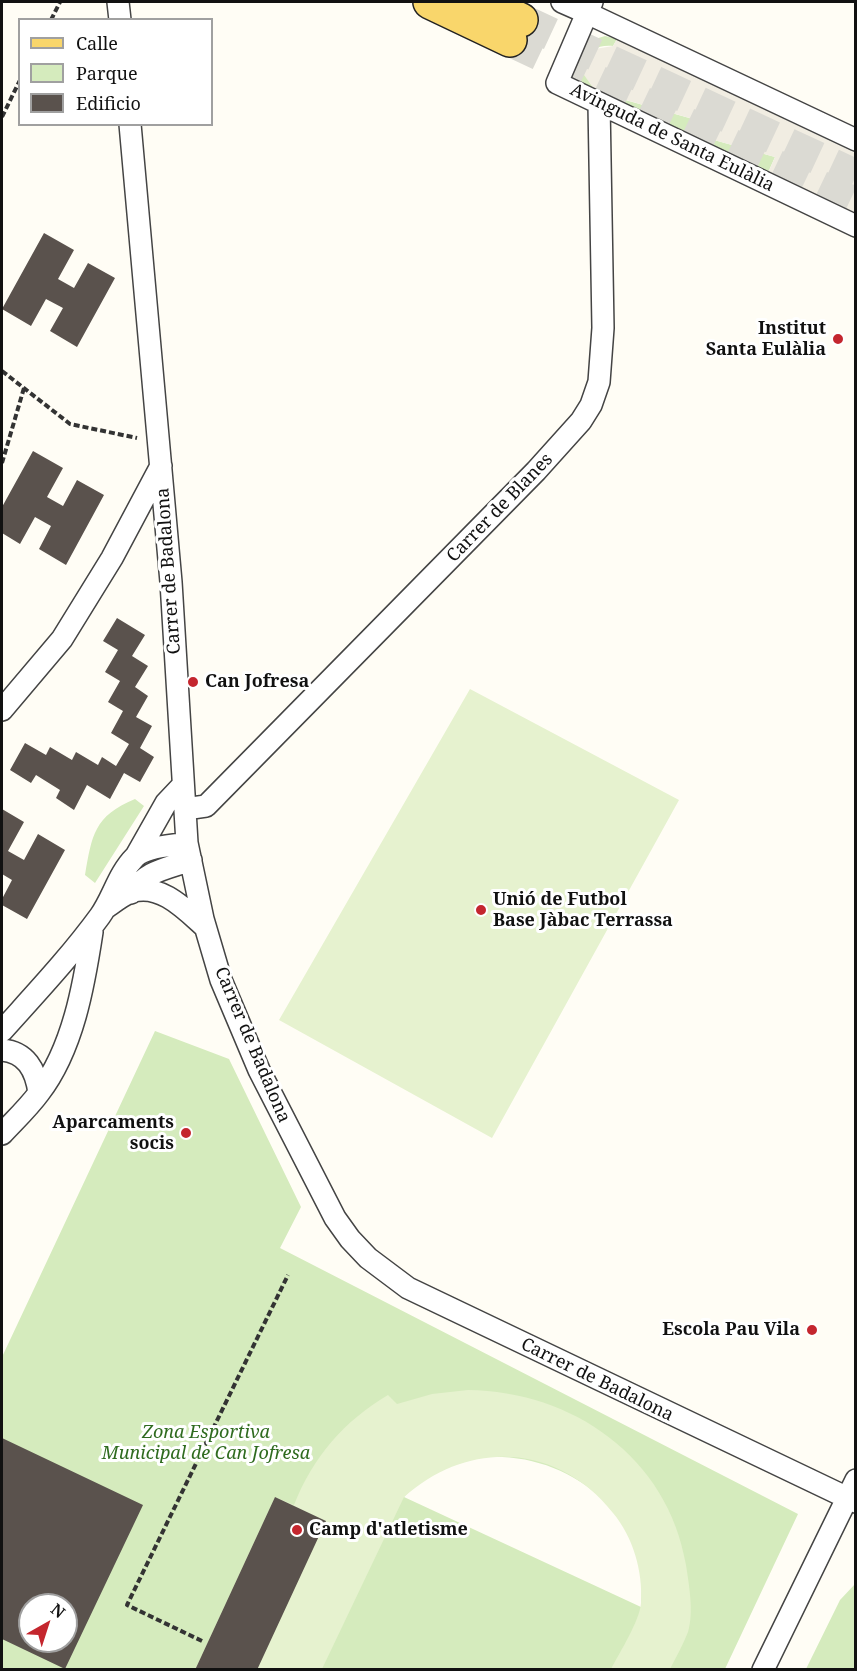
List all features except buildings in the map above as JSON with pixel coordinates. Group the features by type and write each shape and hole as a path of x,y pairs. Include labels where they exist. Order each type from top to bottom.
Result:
{"main road":[{"path":"430,2 516,30 484,2"}],"street":[{"path":"118,2 120,18"},
{"path":"562,2 590,7 855,140"},
{"name":"Avinguda de Santa Eulàlia","path":"590,7 557,83 855,226"},
{"name":"Carrer de Blanes","path":"185,809 206,806 536,471 581,421 591,405 599,382 603,328 599,104"},
{"name":"Carrer de Badalona","path":"130,126 171,582 189,851 205,927 221,980 259,1070 298,1150 335,1218 350,1239 368,1258 408,1288 852,1493"},
{"path":"2,710 62,639 112,558 161,466"},
{"path":"2,1031 75,952 107,907 114,887 136,856 166,803 183,785"},
{"path":"136,856 152,849 189,851"},
{"path":"131,893 139,881 154,870 189,851"},
{"path":"107,907 131,893 147,890 165,896 205,927"},
{"path":"2,1134 39,1094 54,1070 86,976 93,925"},
{"path":"2,1050 12,1051 27,1060 35,1074 39,1094"},
{"path":"763,1670 852,1493"}],"path":[{"path":"52,18 60,2"},
{"path":"2,117 18,84"},
{"path":"2,370 70,424 122,435"},
{"path":"2,463 24,388"},
{"path":"202,1641 127,1605 288,1275"}],"green space":[{"path":"605,36 617,39 613,46 595,49 586,59 586,74 595,89 591,95 579,85 573,65 586,42"},
{"path":"611,96 700,121 689,133 775,157 766,177 607,103"},
{"name":"Unió de Futbol Base Jàbac Terrassa","path":"470,689 679,800 492,1138 279,1020"},
{"path":"135,799 144,806 95,883 85,875 97,828 111,812"},
{"name":"Zona Esportiva Municipal de Can Jofresa","path":"155,1031 229,1059 301,1207 280,1248 798,1514 725,1669 2,1670 2,1357","holes":["487,1457 518,1459 548,1466 576,1479 600,1497 619,1519 633,1545 641,1575 641,1607 404,1497 421,1481 464,1461"]},
{"path":"468,1390 506,1393 543,1403 578,1417 609,1437 637,1462 659,1492 676,1527 686,1565 690,1598 691,1616 688,1632 670,1669 611,1669 629,1636 641,1603 640,1579 635,1555 620,1522 591,1490 566,1473 540,1462 512,1457 484,1458 456,1465 429,1478 404,1497 322,1669 195,1670 275,1497 294,1505 320,1456 357,1416 388,1395 397,1404 432,1394"},
{"path":"855,1584 855,1669 806,1669 840,1600"}],"shaded area":[{"path":"617,39 855,153 855,223 766,177 775,157 689,133 694,123 699,125 700,121 612,96 607,103 591,95 594,89 584,75 587,57 595,49 613,46"}],"tunnel":[{"path":"521,20 856,176"},
{"path":"510,40 856,204"}],"place":[{"name":"Institut Santa Eulàlia","path":"838,339"},
{"name":"Can Jofresa","path":"193,682"},
{"name":"Unió de Futbol Base Jàbac Terrassa","path":"481,910"},
{"name":"Aparcaments socis","path":"186,1133"},
{"name":"Escola Pau Vila","path":"812,1330"},
{"name":"Camp d'atletisme","path":"297,1530"}]}
